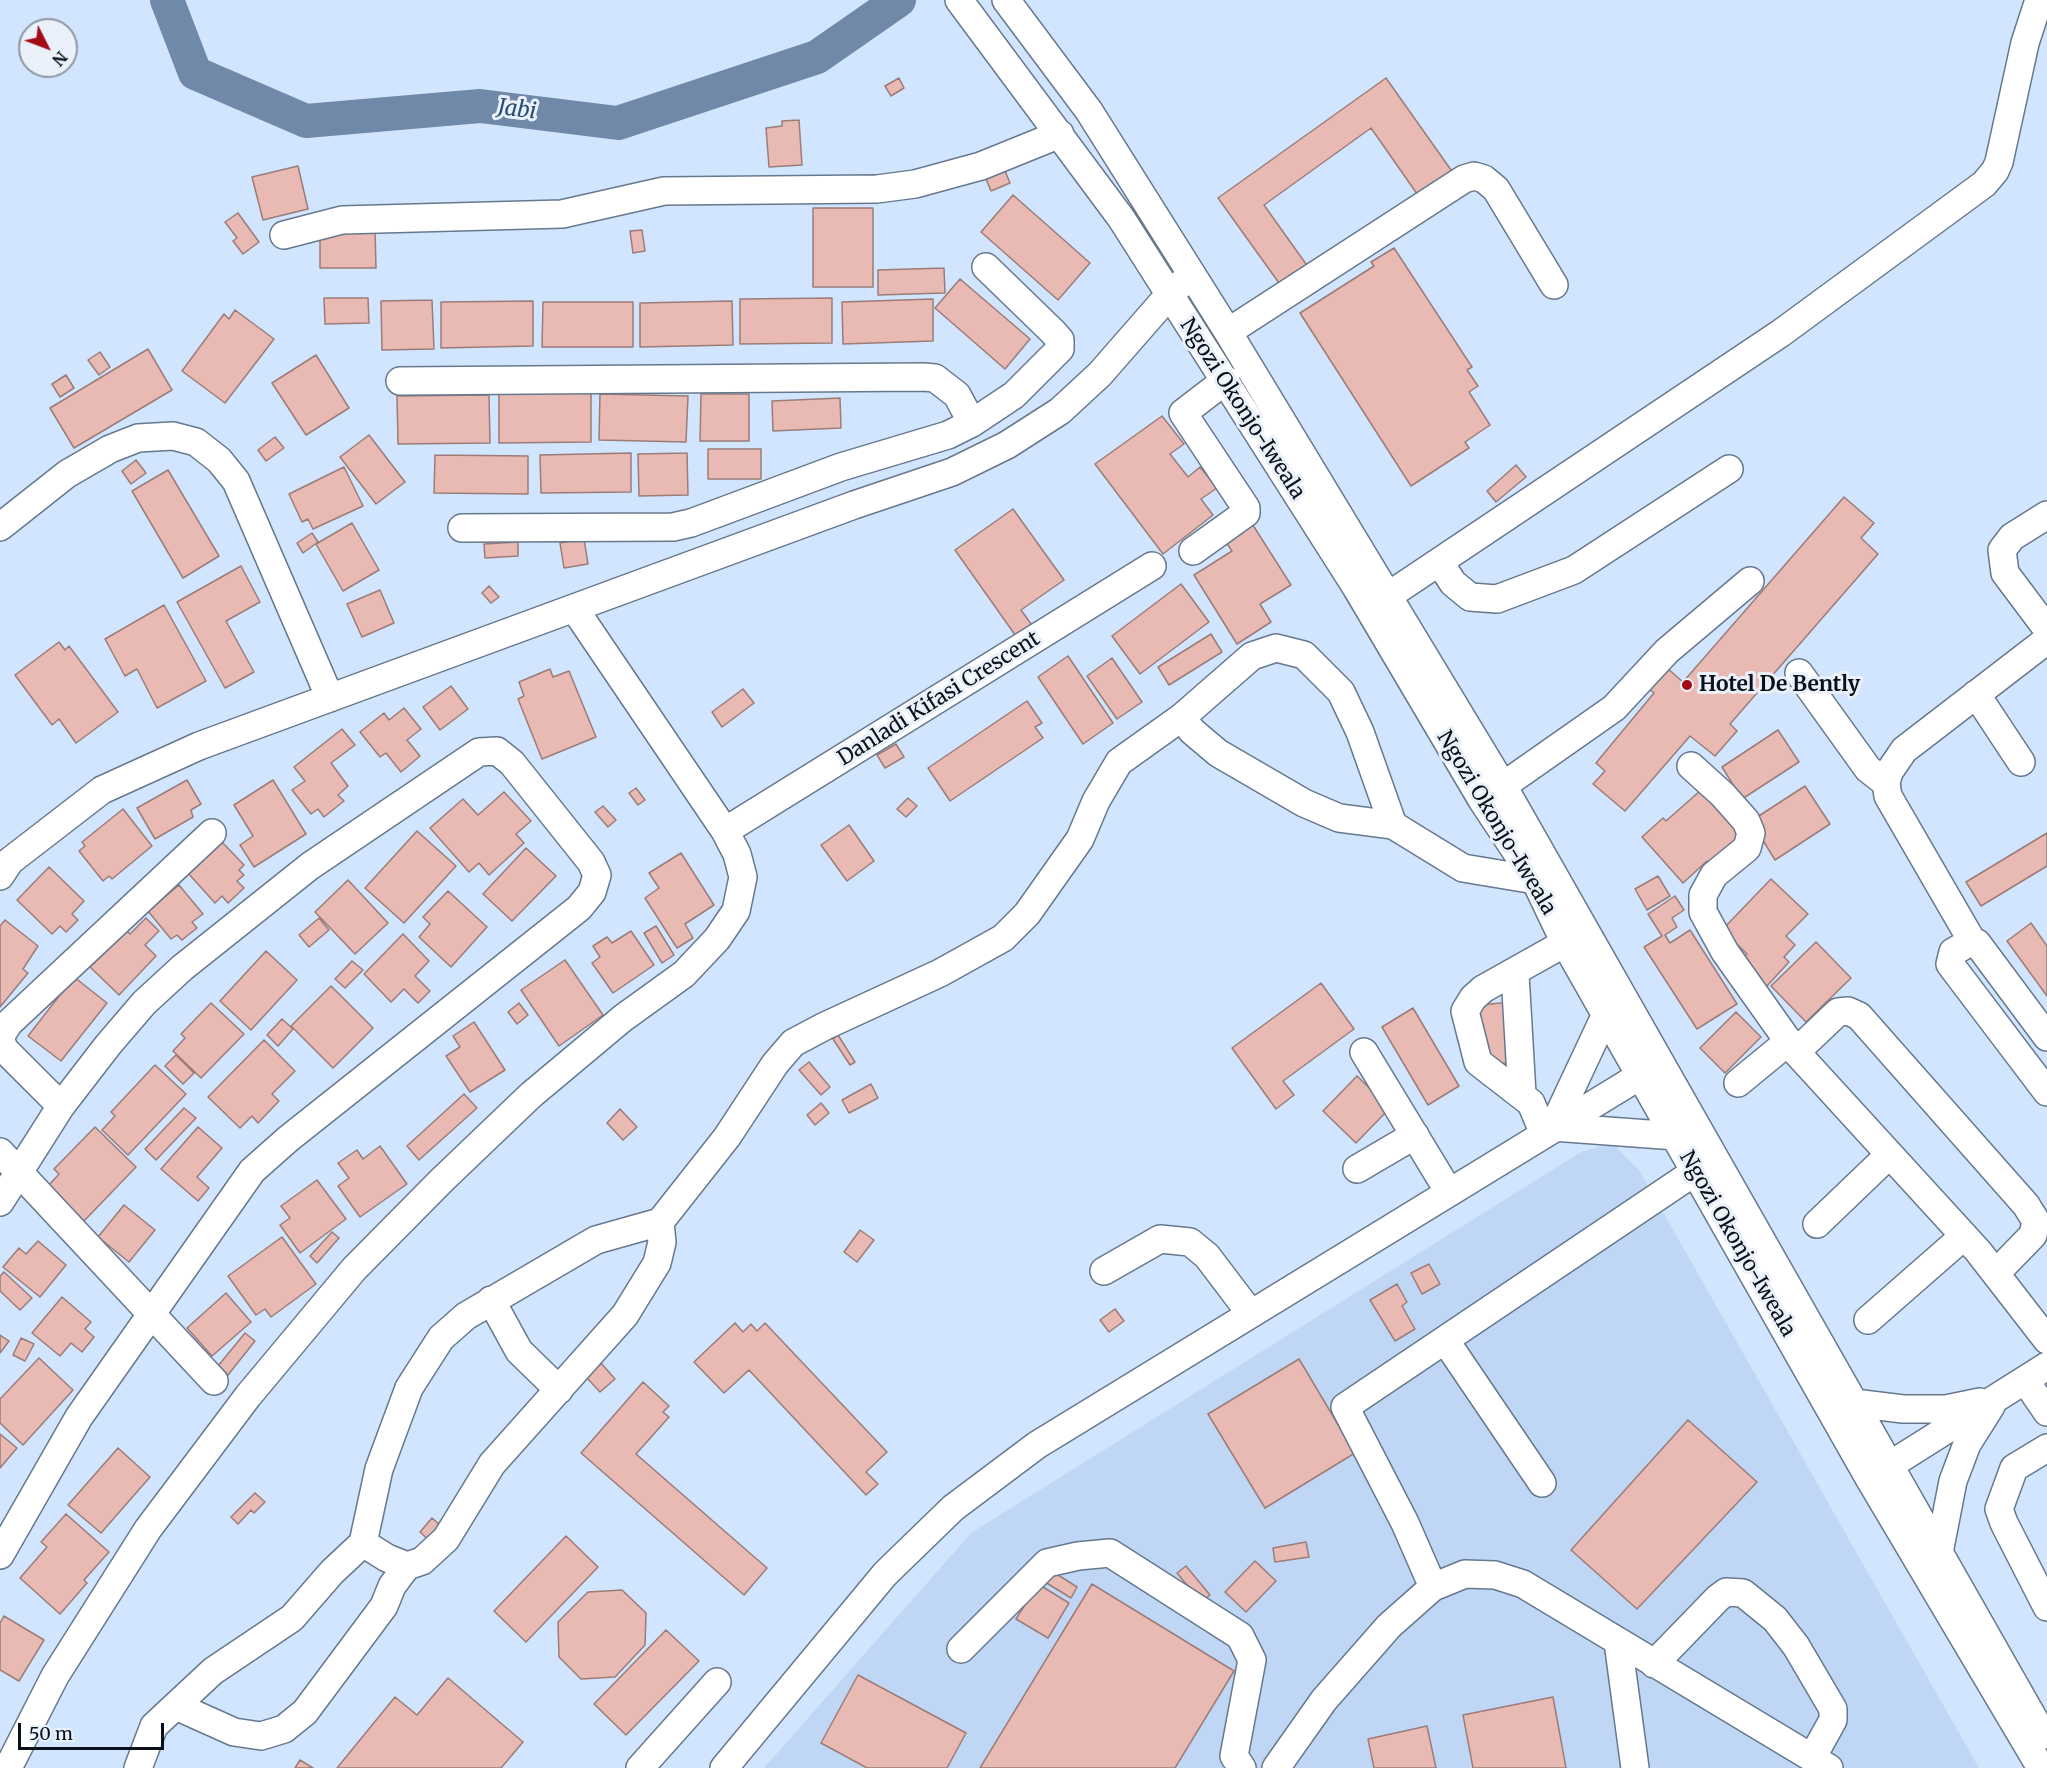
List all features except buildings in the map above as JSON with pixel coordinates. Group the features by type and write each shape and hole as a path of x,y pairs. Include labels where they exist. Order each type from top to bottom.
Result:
{"street":[{"name":"Ngozi Okonjo-Iweala","path":"959,0 1121,218 1356,587 1493,793 1565,944 1606,1014 1652,1068 1676,1136 1880,1472 2042,1768"},
{"name":"Ngozi Okonjo-Iweala","path":"1006,0 1089,111 1228,332 1388,596 1493,793 1652,1068 1854,1403 1880,1472 1939,1553 2047,1741"},
{"path":"1388,596 1781,333 1984,184 1999,162 2025,43 2039,0"},
{"path":"284,235 342,220 562,214 664,191 877,189 915,184 981,166 1060,134"},
{"path":"1228,332 1464,179 1474,176 1485,178 1496,189 1554,285"},
{"path":"462,528 673,526 691,523 841,467 948,435 972,423 1014,395 1060,349 1060,340 1053,332 986,267"},
{"path":"0,876 10,861 102,790 199,746 854,505 952,472 1007,445 1060,411 1100,374 1169,295 1192,275"},
{"path":"400,381 923,377 935,378 957,395 972,423"},
{"path":"1192,551 1246,513 1246,508 1183,413 1226,380"},
{"path":"0,526 67,474 110,449 138,438 173,436 196,442 219,460 236,482 330,698"},
{"path":"841,467 854,505"},
{"path":"1440,563 1453,583 1470,597 1497,599 1574,570 1729,469"},
{"path":"2047,515 2012,537 2002,550 2005,573 2047,629"},
{"name":"Danladi Kifasi Crescent","path":"725,831 1152,566"},
{"path":"1493,793 1614,708 1667,651 1750,582"},
{"path":"8,1768 55,1676 148,1529 248,1396 354,1269 531,1095 623,1018 684,974 717,939 736,911 743,878 737,854 725,831 574,608"},
{"path":"2047,640 1904,750 1889,772 1886,783 1888,796 1971,941 1977,943 2047,1037"},
{"path":"138,1768 154,1726 213,1671 292,1618 332,1572 363,1543 379,1469 410,1388 441,1338 466,1316 491,1300 596,1240 660,1222 727,1137 775,1064 794,1043 825,1026 940,973 1003,938 1027,914 1080,839 1096,801 1119,762 1182,717 1252,656 1276,648 1304,655 1341,692 1360,732 1393,825"},
{"path":"1799,673 1868,769 1886,783"},
{"path":"1976,694 2021,762"},
{"path":"1182,717 1192,731 1218,753 1304,803 1339,818 1393,825 1463,868 1535,880"},
{"path":"0,1202 61,1106 123,1028 182,968 310,866 479,752 497,751 512,763 591,862 597,875 592,892 579,908 297,1132 252,1171 79,1417 0,1555"},
{"path":"1691,766 1723,795 1746,821 1751,833 1748,848 1714,875 1703,895 1703,912 1725,952 1792,1047 1996,1272 2047,1340"},
{"path":"61,1106 4,1049 0,1037 9,1023 212,833"},
{"path":"1971,941 1953,952 1950,964 2047,1092"},
{"path":"1548,1131 1531,1102 1478,1062 1465,1011 1473,998 1483,989 1515,974 1565,944"},
{"path":"1515,974 1522,1094"},
{"path":"1738,1083 1792,1047 1838,1012 1848,1011 1859,1016 2026,1205 2036,1221 2033,1235 1996,1272"},
{"path":"1548,1131 1606,1014"},
{"path":"1364,1052 1449,1192"},
{"path":"724,1768 885,1574 953,1508 1037,1445 1652,1068"},
{"path":"1548,1131 1676,1136"},
{"path":"1358,1169 1415,1135"},
{"path":"0,1152 214,1381"},
{"path":"1817,1224 1889,1155"},
{"path":"1434,1587 1405,1523 1345,1407 1696,1171"},
{"path":"176,1706 234,1732 261,1736 284,1729 305,1712 384,1606 392,1586 407,1566 422,1561 446,1539 492,1464 625,1315 657,1263 662,1242 660,1222"},
{"path":"1868,1320 1964,1236"},
{"path":"1104,1271 1160,1239 1190,1242 1207,1256 1251,1314"},
{"path":"491,1300 519,1351 559,1389"},
{"path":"1445,1340 1542,1483"},
{"path":"1880,1472 2036,1373 2047,1412"},
{"path":"1854,1403 1903,1409 1946,1409 1996,1398"},
{"path":"1939,1553 1953,1481 1967,1444 1996,1398"},
{"path":"2047,1448 2014,1468 1999,1509 2047,1607"},
{"path":"363,1543 387,1558 407,1566"},
{"path":"961,1649 1047,1563 1078,1556 1110,1553 1240,1636 1252,1660 1234,1756 1242,1768"},
{"path":"1275,1768 1324,1700 1389,1626 1434,1587 1465,1574 1495,1575 1523,1584 1654,1664 1821,1763 1833,1720 1833,1709 1796,1646 1775,1619 1743,1593 1726,1592 1718,1598 1654,1664"},
{"path":"1618,1642 1635,1768"},
{"path":"640,1768 717,1682"}],"shaded area":[{"path":"1612,1143 1639,1170 1979,1768 764,1768 971,1533 1581,1152"}],"waterway":[{"name":"Jabi","path":"167,0 195,73 306,121 480,106 618,123 817,57 899,0"}],"place":[{"name":"Hotel De Bently","path":"1687,685"}]}
